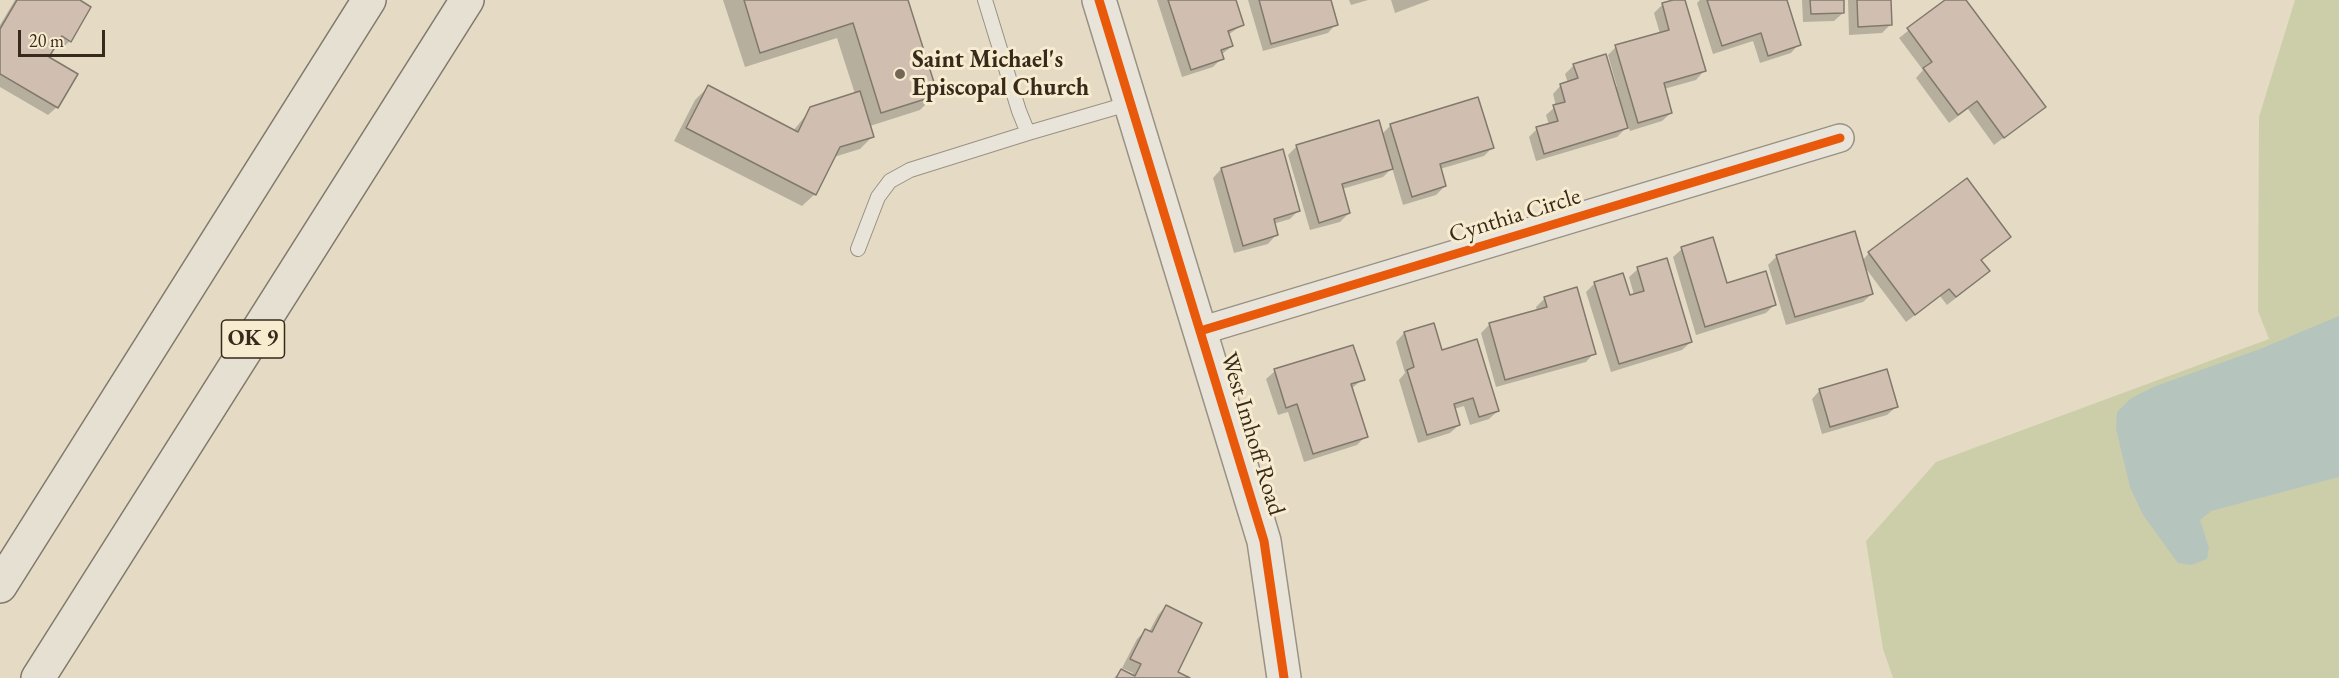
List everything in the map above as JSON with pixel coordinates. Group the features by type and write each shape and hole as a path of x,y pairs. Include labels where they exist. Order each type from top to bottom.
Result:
{"highway":[{"path":"0,586 369,0"},
{"name":"OK 9","path":"38,678 467,0"}],"street":[{"name":"West Imhoff Road","path":"1099,0 1264,541 1284,678"},
{"name":"Cynthia Circle","path":"1200,331 1840,138"}],"lane":[{"path":"985,0 1018,111 1028,133"},
{"path":"858,249 878,197 890,181 910,170 1131,103"}],"green space":[{"path":"2295,0 2339,0 2339,678 1893,678 1883,649 1866,541 1936,462 2269,339 2258,311 2259,117"}],"shaded area":[{"path":"2339,316 2339,477 2211,511 2200,520 2209,548 2207,559 2191,565 2178,563 2143,515 2130,487 2116,429 2117,412 2130,399 2153,387 2260,349"}],"building":[{"path":"17,0 80,0 91,7 71,42 62,36 49,57 78,74 58,108 0,74 0,29"},
{"name":"Saint Michael's Episcopal Church","path":"744,0 908,0 938,95 881,113 853,23 760,53"},
{"path":"1168,0 1236,0 1244,25 1228,31 1233,46 1221,50 1224,59 1191,70"},
{"path":"1259,0 1331,0 1338,25 1271,44"},
{"path":"1685,0 1706,71 1664,83 1672,113 1638,123 1615,45 1669,30 1662,3"},
{"path":"1707,0 1787,0 1801,45 1768,56 1761,33 1722,46"},
{"path":"1810,0 1844,0 1844,13 1811,14"},
{"path":"1857,0 1891,0 1892,25 1858,27"},
{"path":"1945,0 1966,0 2046,107 2004,138 1977,101 1958,115 1923,68 1932,62 1907,28"},
{"path":"1606,54 1628,128 1544,154 1536,127 1558,121 1553,105 1565,102 1560,84 1578,78 1573,64"},
{"path":"708,85 798,132 810,107 860,91 874,137 840,147 816,195 686,128"},
{"path":"1478,97 1494,148 1440,164 1446,186 1412,197 1390,124"},
{"path":"1379,120 1393,169 1342,184 1350,213 1319,223 1296,145"},
{"path":"1283,149 1300,211 1274,219 1278,235 1243,246 1221,168"},
{"path":"1967,178 2011,237 1981,260 1990,271 1956,297 1949,289 1915,315 1868,252"},
{"path":"1855,231 1873,294 1795,317 1776,255"},
{"path":"1713,237 1727,283 1766,271 1776,305 1705,327 1681,247"},
{"path":"1667,258 1692,342 1619,364 1594,282 1623,273 1630,295 1644,291 1637,267"},
{"path":"1577,287 1596,354 1505,380 1489,323 1547,307 1544,297"},
{"path":"1434,323 1442,350 1477,339 1499,411 1479,417 1473,398 1454,404 1460,425 1427,435 1407,370 1414,367 1404,332"},
{"path":"1353,345 1365,380 1351,384 1368,437 1313,454 1297,404 1286,408 1274,369"},
{"path":"1887,369 1898,407 1830,427 1819,389"},
{"path":"1166,605 1202,623 1178,672 1190,678 1116,678 1121,669 1135,676 1141,664 1130,659 1145,629 1152,632"}],"cycle path":[{"path":"1099,0 1264,541 1284,678"},
{"path":"1200,331 1840,138"}],"place":[{"name":"Saint Michael's Episcopal Church","path":"900,74"}]}
